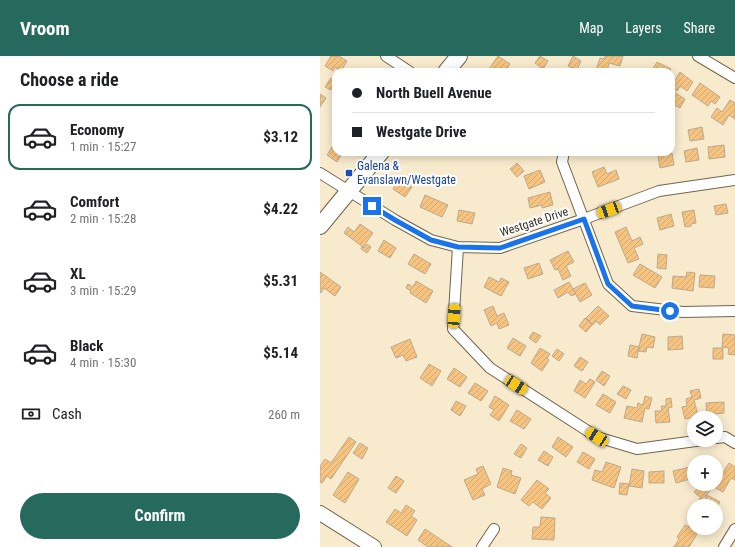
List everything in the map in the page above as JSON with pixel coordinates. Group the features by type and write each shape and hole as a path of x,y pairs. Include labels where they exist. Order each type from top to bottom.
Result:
{"main road":[{"path":"449,68 459,56"},
{"path":"320,226 377,156"},
{"path":"320,513 374,547"}],"street":[{"path":"386,56 404,68"},
{"path":"698,56 735,78"},
{"path":"563,156 562,162 608,284 632,306 683,312 735,311"},
{"name":"Westgate Drive","path":"320,173 395,220 431,240 458,247 500,248 659,191 735,180"},
{"path":"458,247 453,329 490,368 597,437 637,449 687,442"},
{"path":"723,437 735,443"},
{"path":"482,547 494,529"},
{"path":"724,547 735,529"}],"building":[{"path":"331,56 339,56 347,61 343,68 335,67 332,68 332,70 325,66"},
{"path":"498,56 510,64 507,68 490,68"},
{"path":"540,56 548,61 544,68 535,63"},
{"path":"573,56 581,61 578,68 568,66"},
{"path":"605,56 623,56 620,66 609,63 608,68 597,68 600,58 604,59"},
{"path":"657,62 669,68 653,68"},
{"path":"680,72 693,82 687,91 680,86 677,91 675,90 675,80"},
{"path":"331,78 331,90 325,87"},
{"path":"700,83 720,97 715,104 711,101 708,106 692,95"},
{"path":"675,93 685,99 680,108 675,105"},
{"path":"320,94 326,98 320,107"},
{"path":"730,100 735,103 735,119 729,115 723,125 711,117 717,108 722,112"},
{"path":"702,127 704,139 690,141 688,130"},
{"path":"724,145 725,157 709,159 708,147"},
{"path":"332,147 332,156 341,156 337,162 327,155"},
{"path":"697,148 699,160 686,162 684,151"},
{"path":"658,156 672,156 674,165 660,168"},
{"path":"517,163 524,171 517,177 510,169"},
{"path":"604,167 607,174 616,170 619,179 598,187 592,172"},
{"path":"540,170 545,182 529,189 524,176"},
{"path":"399,179 412,187 405,197 393,189"},
{"path":"550,192 553,205 542,208 542,205 530,208 528,198"},
{"path":"425,195 448,205 442,217 420,207"},
{"path":"726,204 728,213 716,215 714,206"},
{"path":"459,210 475,213 472,224 457,221"},
{"path":"694,210 696,223 685,227 682,212"},
{"path":"671,214 674,226 660,230 657,218"},
{"path":"360,224 373,233 363,247 344,233 348,227 354,232"},
{"path":"626,227 632,241 640,237 643,244 634,248 639,259 628,263 615,232"},
{"path":"384,240 396,248 390,258 378,251"},
{"path":"367,244 371,247 367,253 361,249"},
{"path":"568,251 574,262 566,266 571,276 563,280 558,269 555,270 550,260"},
{"path":"414,254 431,264 425,274 408,264"},
{"path":"658,254 667,255 666,269 657,268"},
{"path":"539,263 543,274 528,279 524,268"},
{"path":"640,264 662,277 655,288 633,275"},
{"path":"320,272 341,287 335,296 324,288 321,293 320,292"},
{"path":"687,272 695,273 693,291 672,288 673,276 686,277"},
{"path":"700,275 715,276 714,288 699,287"},
{"path":"489,277 499,282 501,278 509,282 501,296 484,287"},
{"path":"416,281 433,291 426,303 410,293 411,291 406,288 408,284 413,287"},
{"path":"569,282 576,294 571,296 568,292 558,298 554,290"},
{"path":"585,283 592,295 580,302 573,289"},
{"path":"493,306 497,316 504,313 509,325 499,329 497,323 491,326 484,310"},
{"path":"598,306 609,316 600,325 596,321 593,325 586,318"},
{"path":"585,318 592,325 586,332 579,326"},
{"path":"533,332 541,336 536,343 529,338"},
{"path":"642,334 655,337 653,348 647,347 646,352 638,351"},
{"path":"723,334 735,335 735,355 728,354 729,348 722,347"},
{"path":"682,336 683,349 668,350 668,337"},
{"path":"513,338 526,346 520,356 507,348"},
{"path":"410,339 417,357 406,361 403,355 396,358 391,347"},
{"path":"630,345 639,347 637,358 628,356"},
{"path":"540,348 550,354 547,358 549,360 542,371 531,363"},
{"path":"713,348 723,348 723,359 713,359"},
{"path":"557,349 564,354 559,361 552,356"},
{"path":"580,357 588,362 582,371 574,366"},
{"path":"429,364 441,371 432,386 420,378"},
{"path":"454,368 467,377 460,387 447,379"},
{"path":"602,371 610,376 604,386 596,380"},
{"path":"590,379 595,382 585,398 574,391 580,380 586,384"},
{"path":"475,383 488,391 481,401 468,393"},
{"path":"623,386 631,390 626,399 617,394"},
{"path":"699,389 701,398 694,400 697,411 687,411 687,419 685,419 682,407 687,406 686,399 692,397 690,391"},
{"path":"603,394 616,402 610,413 596,405"},
{"path":"495,396 509,405 499,421 490,415 494,410 489,407"},
{"path":"645,396 652,398 649,409 645,408 642,422 624,418 627,406 637,408 638,403 643,405"},
{"path":"671,398 672,407 668,408 670,422 656,423 655,411 662,411 661,406 666,406 666,399"},
{"path":"456,401 466,406 460,416 451,410"},
{"path":"724,402 724,413 723,411 707,411 706,403"},
{"path":"517,410 531,419 524,429 510,421"},
{"path":"349,437 356,442 331,479 327,476 322,483 320,482 320,466 325,459 331,463"},
{"path":"558,437 573,447 566,457 552,447"},
{"path":"360,443 368,448 362,459 353,453"},
{"path":"521,444 527,448 521,458 514,454"},
{"path":"544,451 553,457 548,466 538,460"},
{"path":"583,452 595,459 589,469 577,462"},
{"path":"606,462 621,467 614,488 592,480 595,470 602,472"},
{"path":"729,463 735,467 735,480 731,478 723,492 721,491 723,491 723,473"},
{"path":"483,466 491,484 482,489 485,495 473,500 464,480 478,474 476,469"},
{"path":"503,468 512,471 511,475 521,478 515,494 497,487"},
{"path":"687,468 687,480 676,483 673,471"},
{"path":"632,469 644,471 642,488 629,486"},
{"path":"664,471 664,483 649,483 649,472"},
{"path":"348,472 359,479 345,503 333,495"},
{"path":"396,476 404,481 396,493 388,488"},
{"path":"537,480 549,489 545,493 551,498 542,509 533,502 529,506 521,500"},
{"path":"620,483 629,484 627,495 619,494"},
{"path":"695,491 710,491 702,499 694,492"},
{"path":"707,495 714,499 705,499"},
{"path":"406,505 415,511 411,516 417,520 407,536 386,522 395,509 401,513"},
{"path":"541,517 555,518 554,540 532,539 533,527 540,527"},
{"path":"685,525 687,526 687,535 696,535 689,547 674,547 679,539 677,537"},
{"path":"425,529 452,547 428,547 418,540"}],"place":[{"name":"Galena & Evanslawn/Westgate","path":"349,173"}],"route":[{"path":"372,206 431,240 458,247 500,248 584,219 608,284 632,306 670,311"}]}
